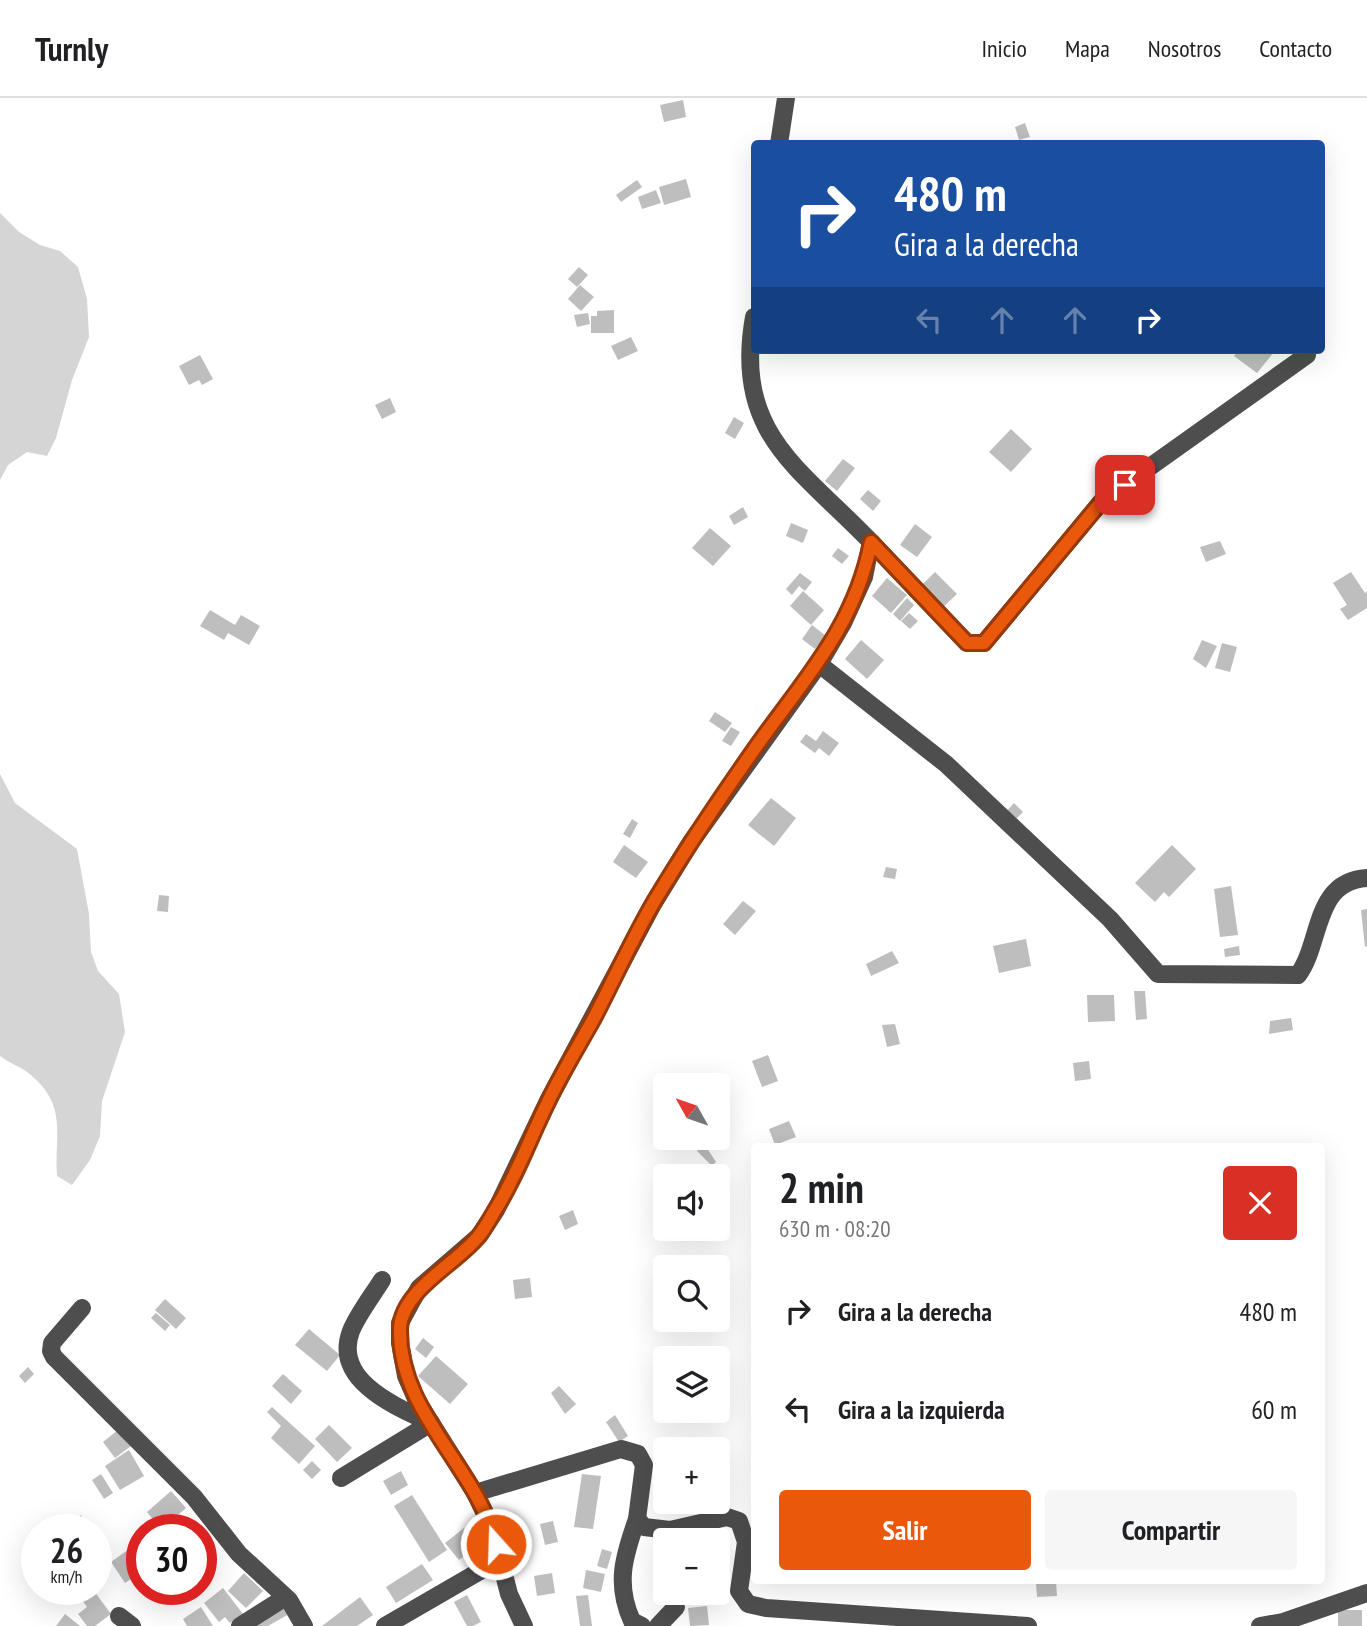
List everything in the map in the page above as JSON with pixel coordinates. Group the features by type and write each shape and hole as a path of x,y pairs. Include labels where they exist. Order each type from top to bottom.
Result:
{"street":[{"path":"780,140 786,98"},
{"path":"751,352 753,392 764,426 796,470 871,542 967,643 984,643 1102,501 1307,355"},
{"path":"524,1626 509,1594 492,1528 475,1493 431,1423 407,1376 400,1343 400,1323 419,1289 479,1237 496,1210 549,1099 653,904 691,842 818,664 844,623 864,577 871,542"},
{"path":"818,664 946,764 1110,919 1158,974 1297,975 1306,964 1319,915 1330,896 1345,885 1367,878"},
{"path":"382,1280 351,1333 350,1363 361,1382 390,1404 431,1423"},
{"path":"82,1308 52,1343 51,1351 54,1357 194,1497 239,1554 289,1600 304,1626"},
{"path":"341,1478 431,1423"},
{"path":"475,1493 621,1450 639,1454 644,1465 637,1519 622,1569 621,1599 632,1621 642,1626"},
{"path":"637,1519 645,1527 670,1530 727,1517 738,1521 746,1542 739,1591 748,1604 766,1608 1028,1626"},
{"path":"385,1626 499,1560"},
{"path":"1260,1626 1283,1624 1367,1593"},
{"path":"240,1626 281,1600"},
{"path":"658,1626 676,1607"}],"shaded area":[{"path":"0,213 19,232 40,245 60,251 78,267 87,299 89,337 72,380 56,438 47,456 27,452 8,465 0,480"},
{"path":"0,774 15,803 77,849 89,914 91,952 98,971 119,994 125,1032 102,1101 100,1136 90,1160 72,1185 57,1176 57,1123 51,1099 28,1073 0,1056"}],"building":[{"path":"683,100 686,117 664,122 660,105"},
{"path":"1025,123 1030,137 1019,140 1015,127"},
{"path":"686,179 691,197 664,205 659,187"},
{"path":"637,180 642,187 621,202 616,195"},
{"path":"656,190 661,203 642,209 638,197"},
{"path":"579,267 588,275 577,287 568,279"},
{"path":"580,285 594,297 581,311 568,299"},
{"path":"614,310 614,333 591,333 591,316 597,316 597,311"},
{"path":"588,313 590,324 577,327 574,315"},
{"path":"631,337 638,351 618,360 611,346"},
{"path":"1236,354 1272,354 1257,373 1234,356"},
{"path":"200,355 213,379 202,385 199,380 189,385 179,366"},
{"path":"390,398 396,412 382,419 375,405"},
{"path":"734,417 744,423 735,439 725,433"},
{"path":"1011,429 1032,449 1011,472 989,452"},
{"path":"843,459 855,468 837,491 825,481"},
{"path":"868,490 881,501 873,511 860,499"},
{"path":"743,507 748,517 734,525 729,516"},
{"path":"791,523 808,530 803,543 786,536"},
{"path":"915,524 932,537 917,557 900,545"},
{"path":"710,528 731,546 713,566 692,548"},
{"path":"1220,541 1226,554 1206,562 1200,547"},
{"path":"838,548 849,556 842,564 832,556"},
{"path":"935,572 957,594 939,611 918,589"},
{"path":"1351,572 1365,593 1367,591 1367,608 1348,620 1340,609 1347,605 1333,583"},
{"path":"800,573 812,582 805,591 799,586 792,595 786,589"},
{"path":"887,578 907,595 891,613 872,596"},
{"path":"803,591 824,610 811,625 790,606"},
{"path":"907,598 914,605 900,621 893,614"},
{"path":"210,610 235,625 241,615 260,626 249,645 228,633 224,640 200,626"},
{"path":"909,613 918,621 910,629 901,621"},
{"path":"812,625 826,636 815,649 802,639"},
{"path":"861,640 884,660 867,679 845,659"},
{"path":"1202,640 1217,646 1206,668 1193,659"},
{"path":"1222,643 1237,647 1230,672 1215,668"},
{"path":"715,712 732,723 725,732 709,721"},
{"path":"731,727 740,732 731,746 722,741"},
{"path":"823,731 839,743 829,756 819,748 815,753 800,742 806,734 816,741"},
{"path":"771,798 796,818 774,846 748,825"},
{"path":"1014,803 1023,812 1012,823 1003,815"},
{"path":"632,819 638,823 630,838 623,834"},
{"path":"624,845 648,862 636,878 613,862"},
{"path":"1172,845 1196,869 1169,897 1164,892 1155,902 1135,883"},
{"path":"886,867 897,869 895,879 883,877"},
{"path":"1231,886 1238,935 1220,937 1214,889"},
{"path":"159,895 169,896 168,912 157,911"},
{"path":"743,901 756,911 735,935 723,924"},
{"path":"1367,909 1367,946 1365,947 1361,910"},
{"path":"1026,939 1031,966 999,973 993,946"},
{"path":"1239,946 1240,955 1225,957 1224,949"},
{"path":"892,951 899,963 871,976 866,964"},
{"path":"1134,991 1145,991 1147,1019 1136,1020"},
{"path":"1087,995 1114,995 1115,1021 1088,1022"},
{"path":"1291,1018 1293,1030 1269,1034 1270,1021"},
{"path":"895,1024 900,1044 887,1047 882,1025"},
{"path":"768,1055 778,1081 762,1087 752,1061"},
{"path":"1089,1061 1091,1079 1075,1081 1073,1063"},
{"path":"789,1121 796,1137 774,1143 769,1129"},
{"path":"708,1150 716,1162 710,1164 697,1151"},
{"path":"573,1210 578,1224 565,1230 559,1216"},
{"path":"530,1278 532,1297 515,1299 513,1280"},
{"path":"165,1299 186,1318 176,1329 155,1310"},
{"path":"156,1313 170,1325 165,1331 151,1318"},
{"path":"309,1329 340,1355 327,1371 295,1345"},
{"path":"423,1338 434,1347 426,1358 415,1349"},
{"path":"436,1356 468,1384 450,1404 418,1376"},
{"path":"28,1367 34,1374 25,1383 19,1376"},
{"path":"283,1374 302,1391 291,1404 272,1386"},
{"path":"559,1386 576,1404 565,1414 551,1393"},
{"path":"272,1407 315,1446 299,1464 271,1438 281,1426 267,1412"},
{"path":"615,1415 628,1436 619,1442 606,1422"},
{"path":"329,1425 352,1448 337,1462 315,1439"},
{"path":"118,1430 131,1446 115,1458 103,1442"},
{"path":"129,1450 144,1476 120,1490 105,1466"},
{"path":"312,1461 321,1470 312,1479 303,1470"},
{"path":"401,1471 408,1485 391,1495 383,1481"},
{"path":"101,1474 113,1493 104,1499 92,1480"},
{"path":"582,1474 601,1476 593,1529 574,1527"},
{"path":"171,1491 186,1508 179,1514 147,1512"},
{"path":"412,1495 447,1550 429,1562 394,1506"},
{"path":"553,1521 558,1542 545,1545 540,1524"},
{"path":"464,1528 477,1546 459,1560 445,1543"},
{"path":"602,1549 612,1552 607,1569 597,1566"},
{"path":"126,1551 125,1583 112,1564"},
{"path":"422,1564 433,1580 396,1603 386,1587"},
{"path":"586,1570 605,1574 601,1592 583,1588"},
{"path":"244,1573 263,1591 246,1608 228,1591"},
{"path":"552,1573 555,1593 537,1596 534,1576"},
{"path":"1036,1584 1056,1584 1057,1596 1037,1597"},
{"path":"223,1588 243,1614 230,1623 225,1617 219,1622 206,1605 217,1605 217,1593"},
{"path":"467,1595 481,1622 473,1626 467,1626 454,1602"},
{"path":"588,1595 592,1626 580,1626 576,1596"},
{"path":"360,1597 373,1615 357,1626 322,1626"},
{"path":"86,1605 104,1605 111,1614 95,1626 87,1626 78,1614 87,1607"},
{"path":"284,1605 289,1614 268,1626 256,1626"},
{"path":"707,1606 709,1625 690,1626 688,1608"},
{"path":"201,1607 213,1626 187,1626 183,1619"},
{"path":"1338,1610 1362,1610 1362,1626 1338,1626"},
{"path":"65,1614 80,1626 56,1626"}],"route":[{"path":"496,1544 492,1528 475,1493 416,1399 407,1376 400,1343 400,1323 419,1289 479,1237 496,1210 549,1099 653,904 691,842 818,664 844,623 864,577 871,542 967,643 984,643 1102,501 1125,485"}]}
